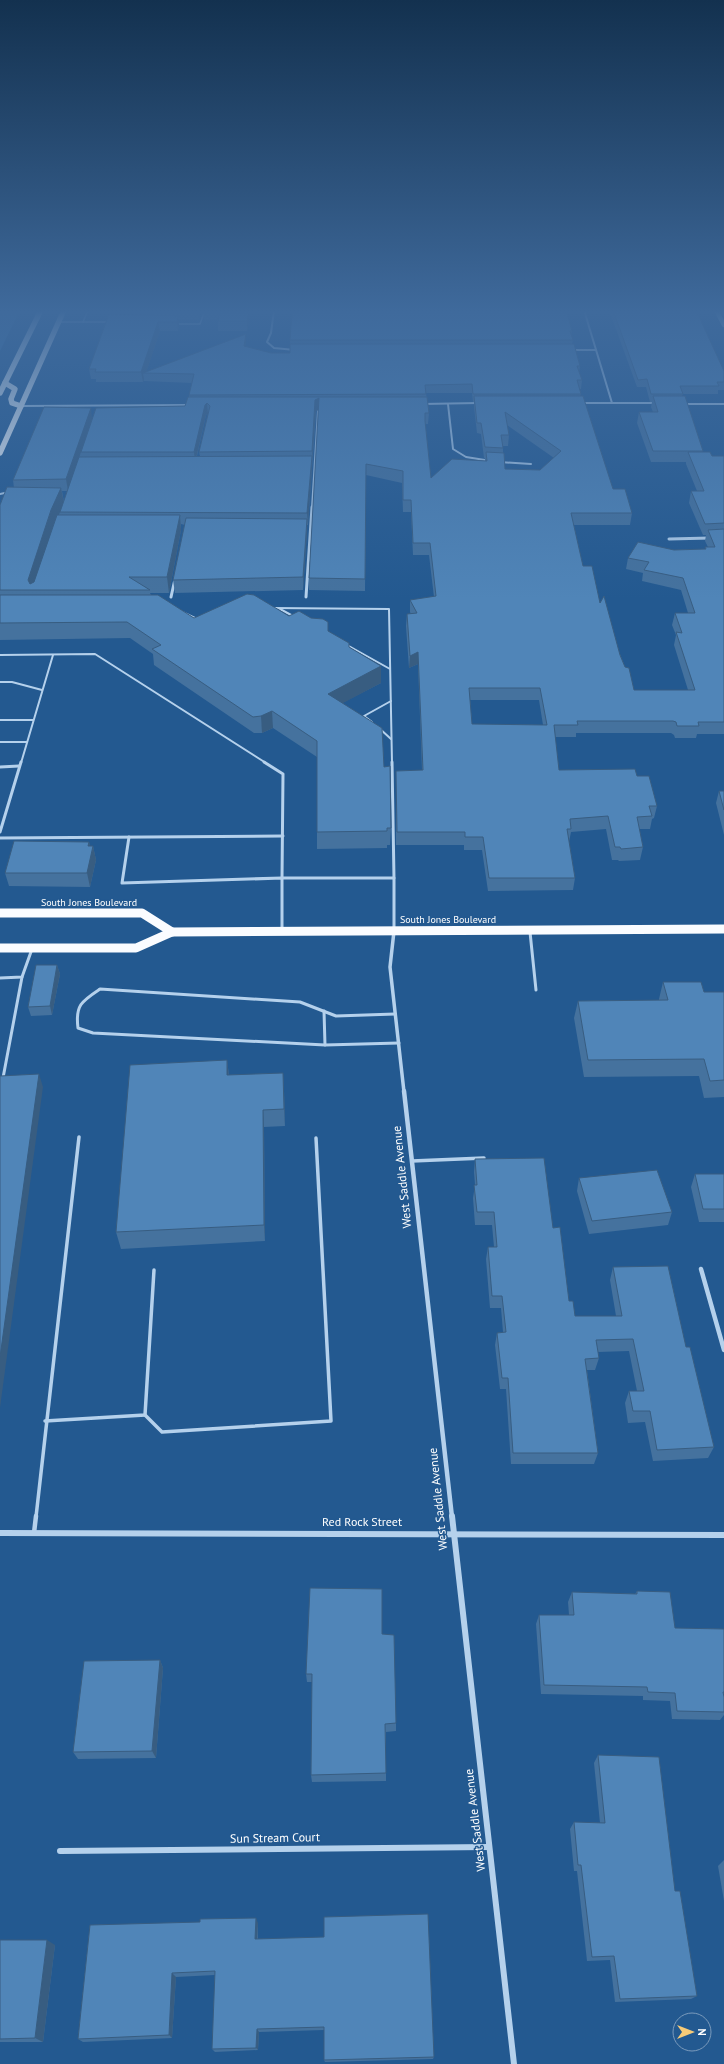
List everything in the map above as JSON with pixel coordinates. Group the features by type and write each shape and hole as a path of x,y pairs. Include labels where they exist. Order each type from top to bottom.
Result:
{"main road":[{"path":"0,453 21,406"},
{"path":"0,434 6,438"},
{"name":"South Jones Boulevard","path":"0,913 142,913 172,932"},
{"name":"South Jones Boulevard","path":"0,948 136,948 172,932 724,929"}],"street":[{"path":"448,406 453,449 466,457 531,464"},
{"path":"306,597 318,411"},
{"path":"307,465 315,465"},
{"path":"0,494 15,492"},
{"path":"302,528 310,528"},
{"path":"669,538 716,538"},
{"path":"171,597 176,574"},
{"name":"West Saddle Avenue","path":"394,931 390,966 395,1014 514,2064"},
{"path":"701,1269 724,1350"},
{"name":"Red Rock Street","path":"0,1533 724,1535"},
{"name":"Sun Stream Court","path":"60,1851 489,1847"}],"lane":[{"path":"318,411 319,406"},
{"path":"172,608 180,608 200,621"},
{"path":"265,608 389,609 394,931"},
{"path":"279,608 300,620"},
{"path":"341,642 390,669"},
{"path":"0,832 52,654"},
{"path":"0,655 95,654 283,774 282,931"},
{"path":"0,682 12,682 42,690"},
{"path":"391,701 364,716 392,739"},
{"path":"0,720 33,720"},
{"path":"0,742 27,742"},
{"path":"0,767 19,766"},
{"path":"0,838 282,836"},
{"path":"129,837 122,883 282,878 394,878"},
{"path":"530,930 536,990"},
{"path":"0,1078 3,1078 22,977 32,948"},
{"path":"0,978 22,977"},
{"path":"395,1014 336,1016 300,1002 214,997 134,990 100,989 84,1000 76,1014 78,1028 93,1034 325,1045 399,1043"},
{"path":"324,1011 325,1045"},
{"path":"34,1533 45,1421 79,1136"},
{"path":"45,1421 145,1415 162,1432 331,1421 316,1138"},
{"path":"412,1161 484,1158"},
{"path":"145,1415 154,1270"}],"building":[{"path":"205,406 194,452 81,452 96,408"},
{"path":"210,406 315,406 312,451 199,452"},
{"path":"319,406 428,406 429,413 425,413 425,421 431,478 452,459 487,461 486,452 504,453 505,469 540,470 561,451 505,412 509,435 501,435 503,448 485,447 481,423 477,423 475,406 586,406 613,489 625,489 632,513 571,513 583,566 592,566 600,603 604,596 620,655 625,667 629,668 634,690 695,690 676,632 682,633 675,613 695,613 683,578 644,570 649,562 628,558 638,542 674,550 706,549 705,547 715,547 708,530 724,529 724,722 698,722 699,726 677,726 676,722 673,721 577,721 578,725 554,725 559,770 635,769 637,776 649,776 657,806 649,806 652,816 637,817 643,847 621,849 620,847 615,847 608,816 570,819 571,829 567,829 575,878 489,878 483,837 465,837 465,832 397,832 396,771 423,770 418,652 410,656 407,614 417,613 410,600 436,596 430,543 413,543 411,500 403,500 403,471 366,464 365,579 309,578","holes":["469,688 540,688 547,725 472,724"]},
{"path":"656,406 688,406 703,451 653,451 639,412 658,412"},
{"path":"44,407 91,408 66,479 13,480"},
{"path":"688,452 710,452 712,456 724,456 724,523 705,524 691,491 704,491"},
{"path":"312,456 307,513 60,512 79,457"},
{"path":"7,487 61,488 51,510 28,580 30,584 34,582 57,515 180,515 167,577 129,577 150,590 0,590 0,505"},
{"path":"186,518 307,519 303,577 173,580"},
{"path":"247,594 254,595 289,616 299,611 311,618 323,619 328,622 328,631 349,643 349,647 381,666 328,694 382,728 384,767 390,766 391,828 387,828 387,831 317,832 317,741 272,711 261,716 253,717 152,649 161,645 127,622 0,623 0,595 158,595 194,618"},
{"path":"719,791 724,791 724,810"},
{"path":"14,841 89,842 88,846 93,846 87,873 5,873"},
{"path":"36,965 57,965 50,1006 28,1007"},
{"path":"663,982 701,982 704,992 724,992 724,1080 710,1081 704,1059 588,1060 578,1001 668,1000"},
{"path":"227,1060 227,1075 283,1073 284,1109 263,1110 264,1225 116,1232 130,1065"},
{"path":"39,1074 0,1357 0,1076"},
{"path":"544,1158 553,1228 560,1227 569,1301 573,1301 575,1316 622,1316 613,1267 668,1266 686,1347 690,1347 714,1447 657,1450 650,1411 633,1411 629,1391 644,1391 633,1339 596,1340 599,1358 585,1359 598,1453 513,1453 508,1378 502,1378 497,1333 506,1332 502,1296 492,1296 488,1247 497,1247 494,1212 477,1212 474,1185 477,1185 475,1159"},
{"path":"657,1170 672,1212 592,1221 579,1178"},
{"path":"695,1174 724,1174 724,1209 703,1209"},
{"path":"310,1588 382,1589 382,1634 394,1635 396,1723 385,1724 386,1773 311,1775 312,1674 306,1674"},
{"path":"637,1591 670,1592 675,1628 724,1629 724,1712 677,1711 675,1693 648,1692 647,1687 544,1685 539,1615 574,1615 572,1592 637,1594"},
{"path":"160,1660 152,1751 73,1752 84,1661"},
{"path":"598,1755 659,1757 675,1891 680,1891 697,1996 620,1999 614,1956 592,1957 581,1865 578,1865 574,1822 605,1823"},
{"path":"428,1914 434,2057 324,2060 324,2027 257,2029 256,2048 212,2049 215,1971 172,1973 169,2035 78,2039 90,1925 200,1922 200,1919 256,1918 255,1939 324,1937 324,1917"},
{"path":"0,1940 47,1940 35,2038 0,2039"}]}
